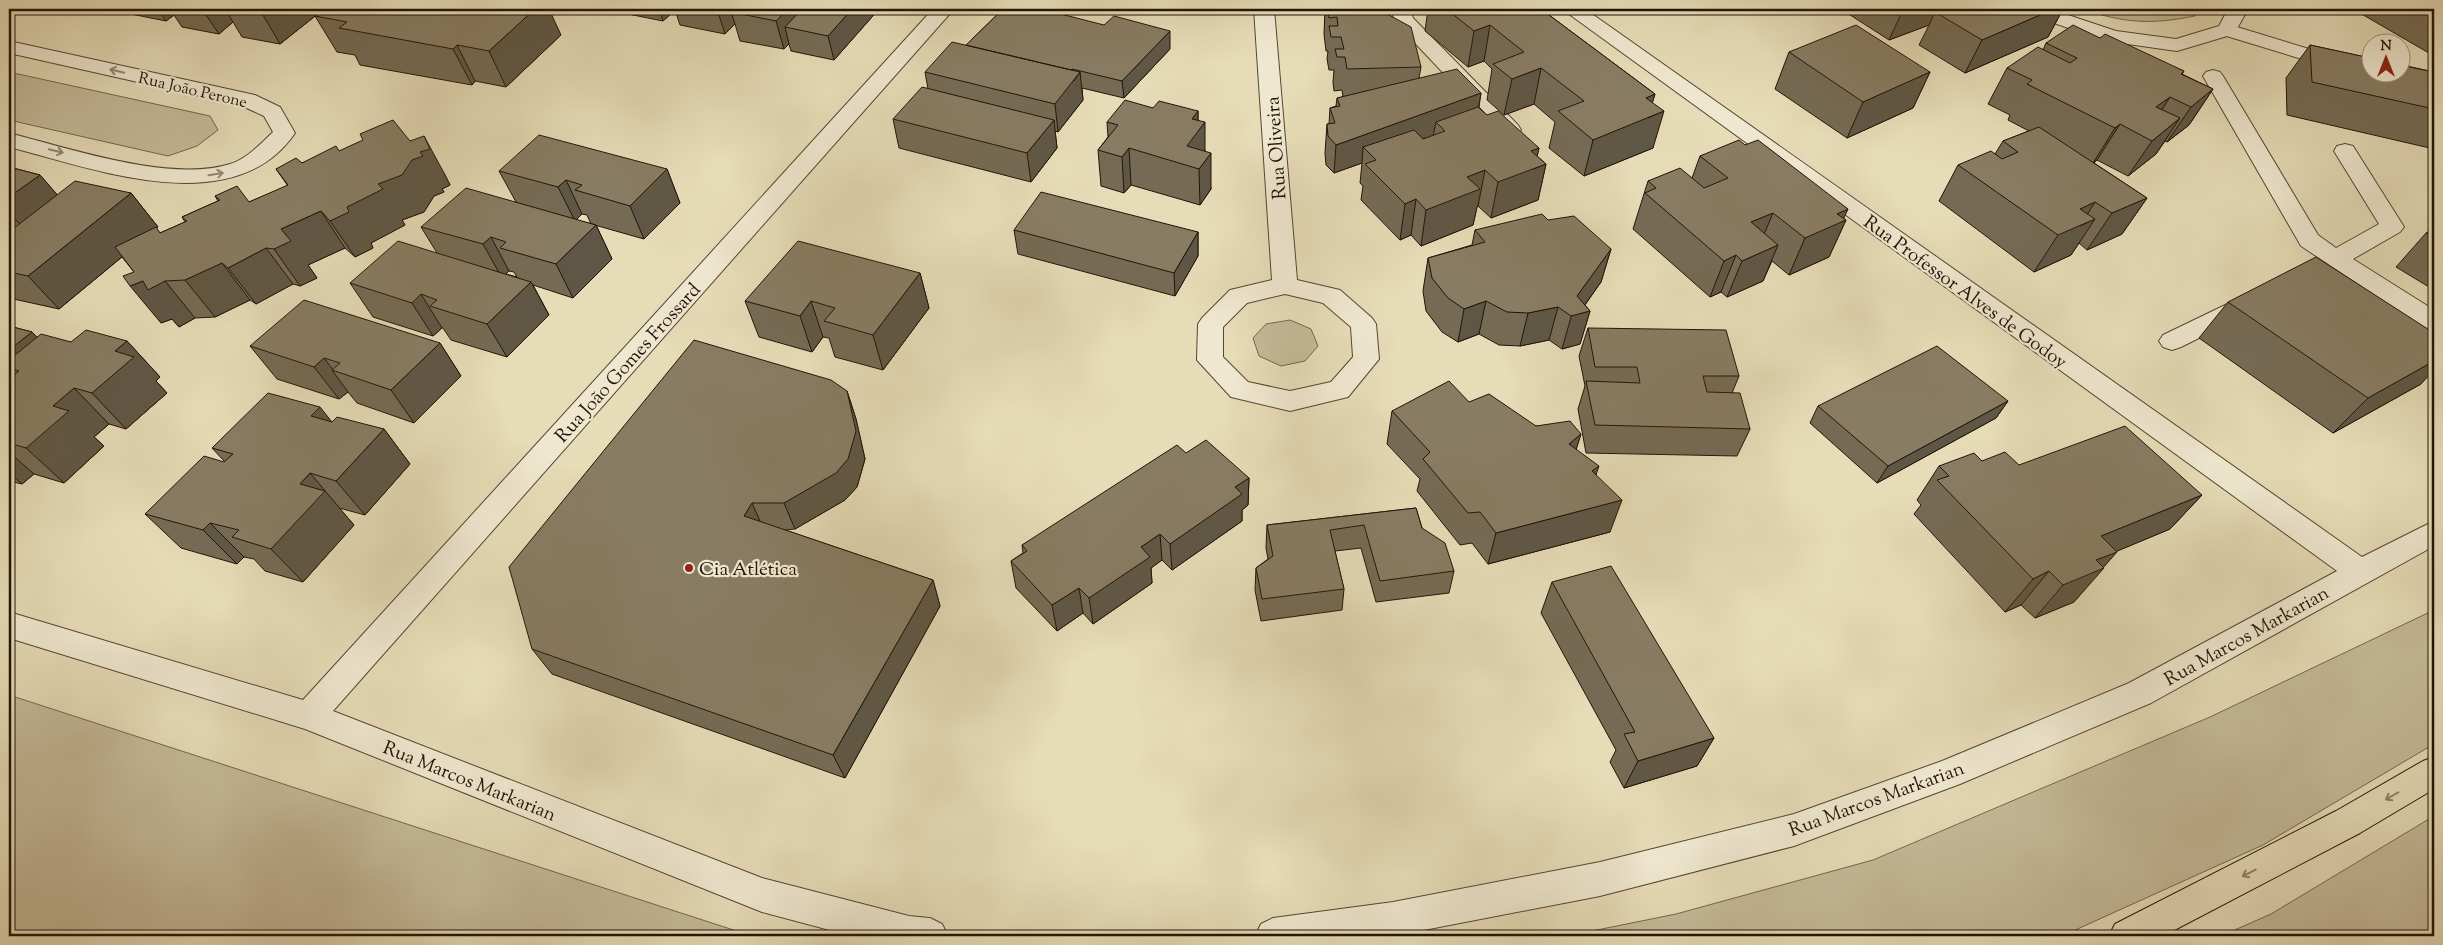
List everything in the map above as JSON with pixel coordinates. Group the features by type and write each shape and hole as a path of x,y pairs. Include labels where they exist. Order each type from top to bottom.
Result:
{"highway":[{"path":"2127,936 2348,822 2434,772"}],"street":[{"name":"Rua João Gomes Frossard","path":"309,716 944,9"},
{"name":"Rua Oliveira","path":"1264,9 1285,286"},
{"path":"1400,9 1404,20 1510,130"},
{"name":"Rua Professor Alves de Godoy","path":"1572,9 2360,572"},
{"path":"2032,9 2112,37 2177,45 2227,30 2356,70"},
{"path":"2227,30 2238,9"},
{"name":"Rua João Perone","path":"9,47 247,100 272,112 284,132 261,156 234,171 198,176 153,174 9,140"},
{"path":"2213,76 2309,240 2335,259 2434,322"},
{"path":"2335,259 2392,227 2345,152"},
{"path":"1285,286 1331,296 1363,324 1366,359 1339,390 1290,401 1240,390 1210,360 1211,324 1239,296 1285,286"},
{"path":"2172,341 2266,294"},
{"name":"Rua Marcos Markarian","path":"1273,936 1393,918 1600,879 1794,830 1949,773 2140,693 2434,532"},
{"name":"Rua Marcos Markarian","path":"9,625 309,716 762,895 909,934 930,936"}],"shaded area":[{"path":"2081,9 2198,9 2195,16 2164,21 2138,21 2125,20"},
{"path":"9,72 210,116 218,130 197,146 168,156 9,120"},
{"path":"1290,320 1311,329 1318,346 1305,361 1281,366 1259,356 1253,338 1266,324"},
{"path":"2434,610 2434,744 2263,845 2062,936 1567,936 1676,914 1873,860 2210,717"},
{"path":"9,695 752,936 9,936"},
{"path":"2434,816 2434,936 2221,936 2271,914"}],"building":[{"path":"325,9 535,9 489,51 457,45 453,49 339,28 347,22 315,16"},
{"path":"735,9 788,9 776,21 731,12"},
{"path":"802,9 852,9 828,36 785,27"},
{"path":"1003,9 1059,9 1057,13 1104,25 1114,16 1170,31 1122,81 966,45"},
{"path":"1327,9 1378,9 1411,27 1421,67 1347,69 1345,57 1337,57 1335,49 1344,49 1341,37 1331,37 1329,26 1338,26 1337,17 1329,18"},
{"path":"1446,9 1541,9 1655,94 1646,98 1664,111 1593,140 1558,111 1584,101 1541,68 1512,79 1493,64 1524,52 1490,25 1474,31"},
{"path":"1897,9 1911,9 1902,12"},
{"path":"1943,9 2054,9 1982,40 1935,12"},
{"path":"1856,25 1930,72 1863,102 1789,52"},
{"path":"2073,25 2100,38 2105,34 2184,71 2181,74 2213,89 2191,107 2170,97 2156,107 2180,118 2152,141 2120,124 2115,128 2027,84 2032,80 2007,68 2038,47 2070,63 2077,58 2046,43"},
{"path":"952,42 1080,72 1055,104 925,72"},
{"path":"2310,45 2360,56 2360,82 2410,82 2410,67 2434,72 2434,109 2312,82"},
{"path":"1457,69 1481,93 1336,145 1328,136 1327,124 1335,123 1330,108 1340,106 1337,98"},
{"path":"922,87 1054,120 1027,153 893,119"},
{"path":"1125,100 1153,108 1159,101 1198,111 1192,119 1205,122 1187,146 1211,153 1199,169 1129,148 1122,157 1098,150 1118,125 1107,122"},
{"path":"1478,107 1487,115 1498,111 1539,148 1531,151 1546,164 1498,182 1485,170 1467,177 1480,189 1426,210 1416,199 1405,204 1365,164 1376,160 1363,147 1414,130 1423,139 1445,131 1436,122"},
{"path":"393,120 410,141 424,136 430,149 420,152 423,156 412,160 402,175 378,184 383,189 347,207 349,212 330,221 321,211 281,229 291,241 274,249 266,248 228,268 222,263 185,280 165,281 148,290 143,281 130,286 123,276 134,272 115,247 156,227 160,233 187,221 182,217 220,200 215,196 237,186 249,202 288,185 276,169 296,158 302,163 336,146 339,151 363,140 360,134"},
{"path":"2039,127 2147,198 2112,213 2095,202 2080,209 2095,219 2058,235 1958,165 1991,151 2002,159 2018,152 2003,141"},
{"path":"539,135 667,169 630,206 575,190 582,185 566,180 558,187 499,171"},
{"path":"1739,140 1745,145 1758,140 1848,209 1837,214 1846,220 1805,238 1773,213 1751,222 1778,245 1742,261 1736,255 1724,261 1645,193 1656,188 1648,181 1680,168 1704,188 1728,178 1700,156"},
{"path":"9,167 40,175 9,197"},
{"path":"75,181 131,193 28,276 9,272 9,232"},
{"path":"466,188 596,225 556,264 500,248 506,242 491,237 483,244 421,227"},
{"path":"1041,192 1198,232 1174,273 1014,230"},
{"path":"1542,214 1548,220 1574,216 1611,249 1577,296 1590,311 1571,316 1558,307 1528,313 1507,312 1486,301 1464,309 1448,298 1432,278 1428,258 1485,242 1475,230"},
{"path":"2434,229 2434,238 2426,233"},
{"path":"398,241 531,282 487,324 430,306 437,300 421,294 412,303 350,283"},
{"path":"798,241 920,273 873,335 824,321 835,308 811,301 800,316 745,301"},
{"path":"2316,257 2434,333 2434,361 2368,398 2228,302"},
{"path":"304,300 440,343 391,390 332,370 340,363 324,358 314,367 250,346"},
{"path":"9,326 32,332 9,350"},
{"path":"1588,328 1726,330 1739,376 1703,376 1707,392 1740,393 1750,429 1595,425 1586,381 1640,383 1637,367 1595,367"},
{"path":"86,330 127,341 115,351 134,357 92,393 74,388 53,406 69,411 26,448 9,443 9,379 19,371 9,368 9,360 41,334 71,342"},
{"name":"Cia Atlética","path":"694,340 831,380 847,391 856,431 848,459 836,473 784,503 752,503 744,516 933,580 833,755 532,649 509,567"},
{"path":"1937,346 2008,401 1888,466 1818,406"},
{"path":"1449,381 1469,402 1489,394 1536,426 1570,421 1581,434 1569,444 1599,466 1592,471 1622,500 1496,533 1480,512 1468,513 1423,459 1430,452 1392,411"},
{"path":"268,393 320,407 311,416 332,422 337,417 384,429 336,481 310,473 300,484 325,491 271,549 232,537 239,530 210,523 203,530 145,514 204,456 224,462 233,454 212,448"},
{"path":"2125,426 2202,495 2101,536 2117,552 2096,560 2104,568 2063,585 2049,571 2033,579 1937,480 1949,476 1939,466 1974,453 1982,461 2005,452 2019,465"},
{"path":"1206,440 1249,478 1235,487 1242,494 1170,544 1160,534 1141,547 1150,557 1089,598 1079,588 1052,605 1011,561 1027,551 1022,545 1177,445 1186,453"},
{"path":"1416,508 1422,528 1445,543 1454,571 1380,581 1364,525 1330,530 1344,589 1262,599 1256,568 1273,556 1267,525"},
{"path":"1611,566 1714,738 1638,761 1624,734 1635,732 1552,582"}],"place":[{"name":"Cia Atlética","path":"689,568"}]}
